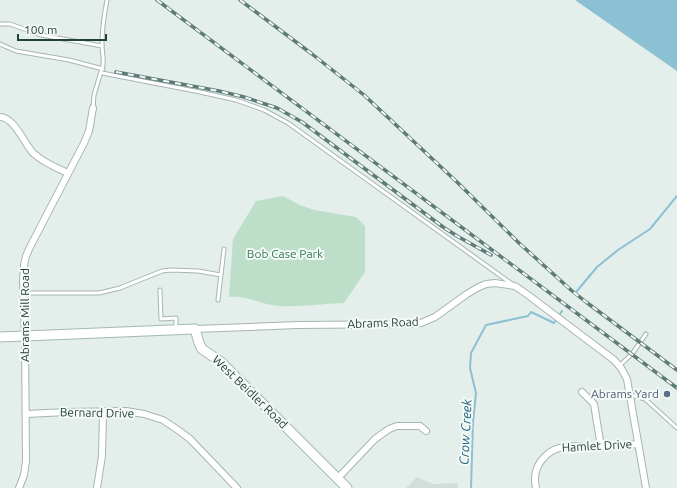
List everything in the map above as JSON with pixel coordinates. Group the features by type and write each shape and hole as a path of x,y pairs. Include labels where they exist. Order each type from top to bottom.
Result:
{"street":[{"name":"Abrams Mill Road","path":"19,488 24,475 26,461 24,265 26,256 84,143 89,131 93,108"},
{"path":"0,117 10,121 29,148 40,158 68,173"},
{"name":"Abrams Road","path":"195,329 298,325 421,323 436,317 467,294 486,284 495,283 515,286 614,360 626,376 646,488"},
{"path":"0,337 195,329"},
{"name":"West Beidler Road","path":"195,329 202,349 221,362 347,488"},
{"path":"582,392 594,404 601,447"},
{"name":"Bernard Drive","path":"26,414 126,411 144,414 163,420 190,439 237,488"},
{"path":"97,488 102,456 104,412"},
{"path":"338,478 375,439 388,429 397,426 420,426 426,431"},
{"name":"Hamlet Drive","path":"536,488 535,477 539,464 550,452 555,449 567,446 601,447 638,444"}],"lane":[{"path":"93,108 94,95 104,60 102,46 103,18 107,0"},
{"path":"0,24 10,24 41,34 102,46"},
{"path":"0,44 16,51 69,60 102,71 236,100 264,110 288,123 515,286"},
{"path":"218,300 224,249"},
{"path":"24,293 99,293 120,288 166,270 198,271 221,275"},
{"path":"160,290 160,319 176,318 177,330"},
{"path":"619,366 632,354 646,334"},
{"path":"629,394 645,399 677,428"}],"shaded area":[{"path":"417,477 433,484 458,483 458,488 406,488"}],"green space":[{"name":"Bob Case Park","path":"283,196 300,205 314,210 356,217 365,226 365,272 344,303 278,306 247,298 229,297 233,239 256,201"}],"water":[{"path":"575,0 677,0 677,71"}],"waterway":[{"name":"Crow Creek","path":"577,291 597,267 618,250 650,229 677,196"},
{"name":"Crow Creek","path":"471,488 473,422 476,393 470,368 471,353 486,325 528,316 531,312 554,323 562,311"}],"railway":[{"path":"157,0 677,388"},
{"path":"240,0 364,95 457,182 519,243 571,290 677,370"},
{"path":"116,72 219,91 244,97 277,108 302,122 443,227 491,255"}],"place":[{"name":"Abrams Yard","path":"667,394"}]}
